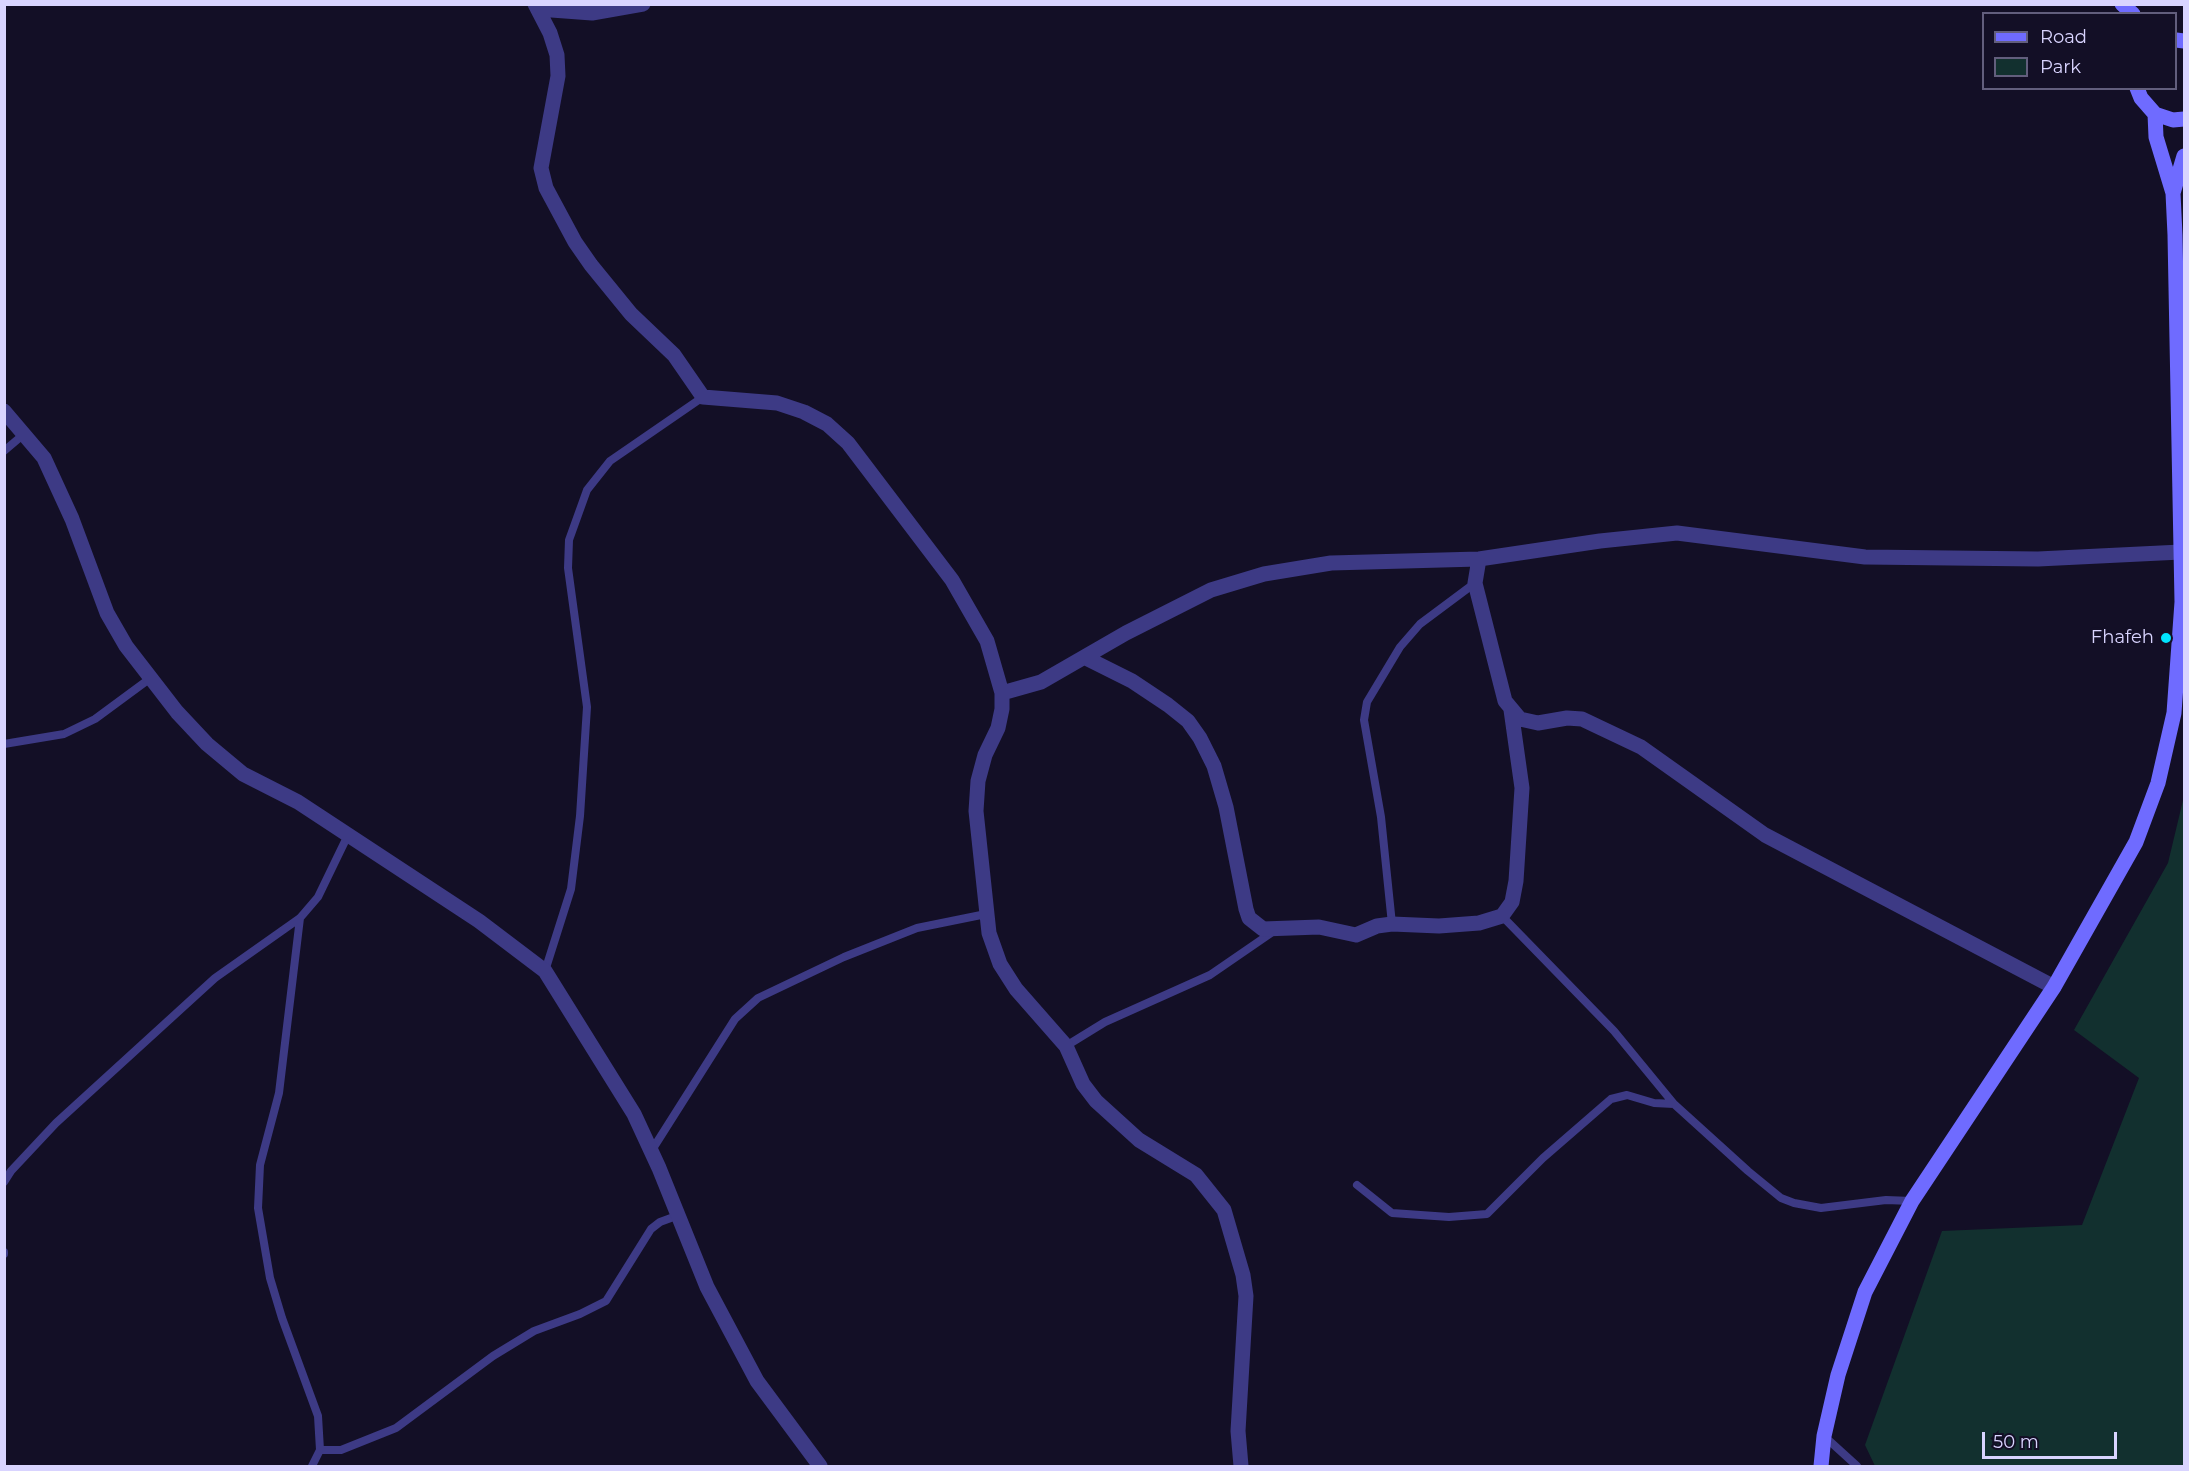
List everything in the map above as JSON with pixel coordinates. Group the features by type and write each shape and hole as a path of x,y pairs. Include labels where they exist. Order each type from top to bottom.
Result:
{"street":[{"path":"537,7 592,13 643,4"},
{"path":"537,7 550,33 558,66 541,168 546,188 575,242 591,265 631,314 674,355 703,397 777,403 827,424 848,443 973,612 987,641 1002,693 1002,710 998,728 985,755 978,781 976,811 986,914 1000,964 1016,989 1066,1046 1083,1084 1114,1120 1139,1140 1196,1175 1224,1210 1243,1275 1246,1296 1238,1431 1241,1467"},
{"path":"2138,90 2141,98 2155,114 2173,120 2184,119"},
{"path":"1821,1467 1824,1436 1838,1375 1865,1292 1912,1201 2054,987 2136,842 2158,783 2174,713 2182,602 2181,305 2173,193 2156,137 2155,114"},
{"path":"2173,193 2184,156"},
{"path":"4,411 44,459 58,487 107,613 126,646 177,712 207,744 243,774 298,802 479,921 545,971 634,1114 652,1150 707,1287 757,1381 820,1467"},
{"path":"1002,693 1041,682 1126,633 1211,590 1264,574 1331,563 1479,559 1600,541 1677,533 1865,557 2038,559 2181,552"},
{"path":"1479,559 1475,583 1505,701 1511,710 1528,722 1567,718 1582,719 1641,747 1765,835 2054,987"},
{"path":"1086,658 1132,681 1168,705 1188,721 1200,738 1214,766 1226,807 1246,909 1256,924 1263,929 1291,926 1319,927 1356,935 1377,926 1392,924 1439,926 1479,923 1502,916 1512,902 1516,881 1522,788 1511,710"}],"lane":[{"path":"545,971 571,889 580,816 587,707 568,568 569,540 587,490 610,461 703,397"},
{"path":"4,451 25,434"},
{"path":"1392,924 1381,817 1364,720 1367,702 1400,647 1420,624 1475,583"},
{"path":"4,744 64,734 95,719 152,677"},
{"path":"4,1182 11,1171 56,1123 215,978 300,918 318,897 348,835"},
{"path":"652,1150 735,1019 758,998 844,957 917,928 986,914"},
{"path":"1502,916 1614,1031 1674,1104 1748,1171 1782,1198 1794,1203 1821,1208 1886,1200 1912,1201"},
{"path":"300,918 279,1093 260,1166 258,1208 270,1278 318,1416 320,1450 312,1467"},
{"path":"1066,1046 1105,1022 1210,975 1277,929"},
{"path":"1357,1185 1392,1213 1449,1217 1487,1214 1544,1158 1611,1098 1627,1095 1654,1103 1674,1104"},
{"path":"320,1450 341,1450 396,1428 493,1356 534,1331 580,1314 606,1300 651,1229 660,1222 679,1215"},
{"path":"1824,1436 1857,1467"}],"green space":[{"path":"2184,796 2184,1466 1875,1466 1865,1445 1942,1231 2082,1225 2139,1078 2074,1030 2168,863"}],"place":[{"name":"Fhafeh","path":"2166,638"}]}
